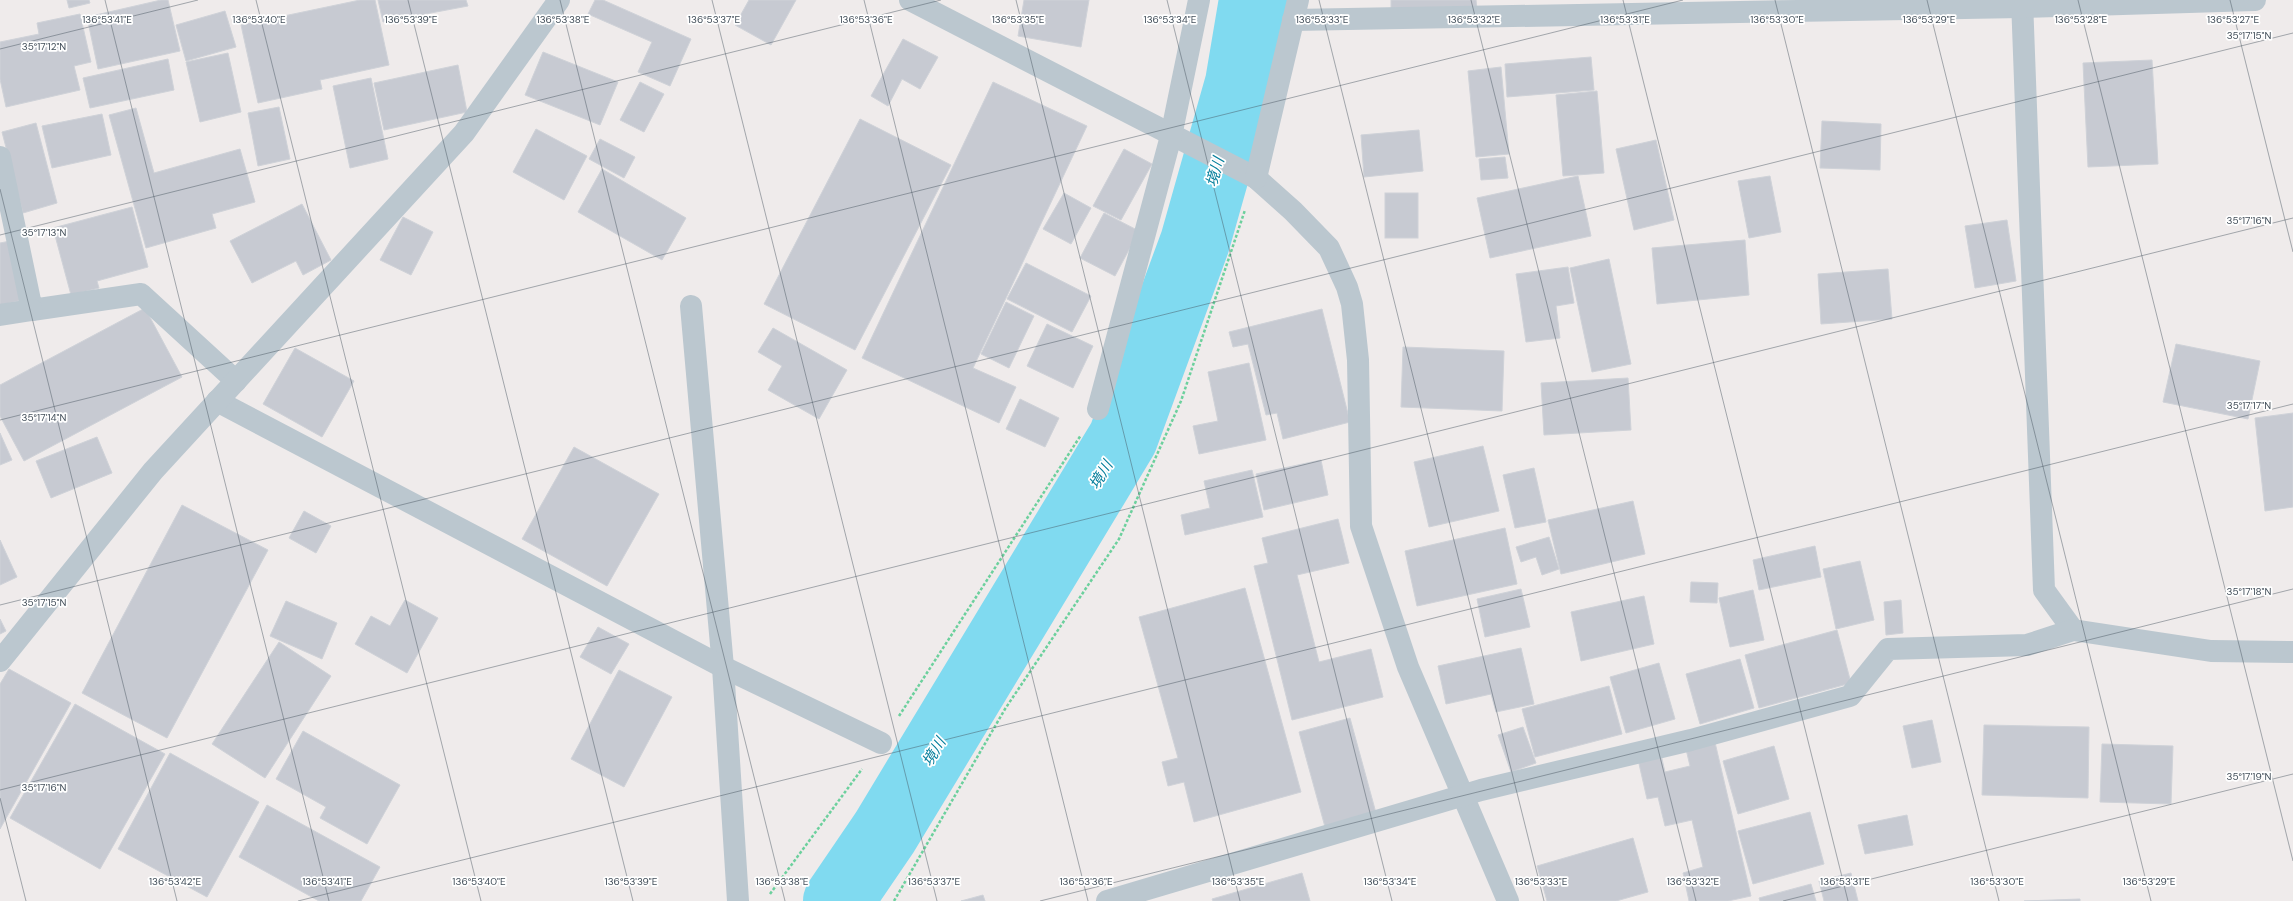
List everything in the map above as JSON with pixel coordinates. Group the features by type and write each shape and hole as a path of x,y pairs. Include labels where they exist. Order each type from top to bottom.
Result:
{"street":[{"path":"0,661 153,471 464,132 559,0"},
{"path":"910,0 1179,140 1256,178 1293,211 1328,248 1347,287 1352,304 1358,360 1361,526 1408,667 1508,901"},
{"path":"1098,409 1179,140 1199,0"},
{"path":"1256,178 1295,10 2022,4 2255,0"},
{"path":"2022,4 2044,590 2073,630"},
{"path":"0,157 32,310"},
{"path":"0,315 141,294 236,381"},
{"path":"691,306 723,667 738,901"},
{"path":"217,401 723,667 881,743"},
{"path":"1107,901 1463,795 1691,740 1850,696 1888,649 2027,645 2073,630 2211,651 2293,652"}],"path":[{"path":"894,901 1005,709 1119,539 1181,401 1256,178"},
{"path":"768,897 881,743 1098,409"}],"building":[{"path":"67,0 89,0 90,3 69,8"},
{"path":"161,0 168,0 180,51 98,69 87,17"},
{"path":"360,0 375,0 389,65 320,80 322,89 258,103 241,25"},
{"path":"378,0 466,0 468,6 383,22"},
{"path":"595,0 603,0 691,39 670,86 638,72 652,42 588,14"},
{"path":"749,0 796,0 771,45 735,25"},
{"path":"1024,0 1089,0 1081,47 1018,36"},
{"path":"1391,0 1476,0 1477,9 1391,12"},
{"path":"225,11 236,47 186,61 176,25"},
{"path":"80,14 91,62 74,66 80,90 6,107 0,79 0,42 39,34 37,23"},
{"path":"903,39 938,57 920,89 902,79 888,106 871,96"},
{"path":"543,52 618,82 600,125 525,95"},
{"path":"228,53 241,112 200,122 186,62"},
{"path":"1591,57 1594,90 1507,97 1505,64"},
{"path":"168,59 174,90 90,108 83,78"},
{"path":"2152,60 2158,164 2088,167 2083,63"},
{"path":"458,65 467,112 384,130 374,83"},
{"path":"1501,67 1509,154 1476,157 1468,71"},
{"path":"371,78 388,159 350,168 333,86"},
{"path":"640,82 664,94 644,132 620,120"},
{"path":"993,82 1087,126 973,368 1016,387 999,423 862,358"},
{"path":"1597,91 1604,173 1563,176 1556,95"},
{"path":"279,107 290,159 258,166 248,113"},
{"path":"136,108 154,173 240,149 255,202 212,214 216,228 146,248 109,115"},
{"path":"102,114 111,155 52,168 42,126"},
{"path":"860,119 951,165 855,350 764,304"},
{"path":"1822,121 1881,124 1880,170 1820,168"},
{"path":"36,123 57,203 23,213 2,132"},
{"path":"536,129 587,156 564,200 513,172"},
{"path":"1419,130 1423,171 1364,177 1361,135"},
{"path":"600,139 635,157 624,178 589,159"},
{"path":"1656,140 1674,220 1634,230 1616,149"},
{"path":"1124,149 1152,164 1121,220 1093,206"},
{"path":"1505,157 1508,178 1481,180 1479,159"},
{"path":"602,169 686,218 662,260 578,212"},
{"path":"1578,176 1591,236 1490,258 1477,198"},
{"path":"1770,176 1781,232 1749,238 1738,181"},
{"path":"1064,193 1091,208 1071,244 1043,229"},
{"path":"1385,193 1418,193 1418,238 1385,238"},
{"path":"302,204 331,260 303,275 296,261 252,283 230,241"},
{"path":"132,207 148,267 97,281 99,288 71,295 53,228"},
{"path":"1104,213 1139,231 1115,276 1080,258"},
{"path":"403,217 433,232 411,275 380,260"},
{"path":"2007,220 2016,281 1975,288 1965,226"},
{"path":"1745,240 1749,295 1657,304 1652,248"},
{"path":"10,241 23,300 0,305 0,243"},
{"path":"1609,259 1631,364 1592,372 1570,268"},
{"path":"1026,263 1091,296 1072,332 1007,299"},
{"path":"1568,267 1574,303 1556,306 1560,338 1526,342 1516,274"},
{"path":"1888,269 1892,319 1821,324 1818,274"},
{"path":"1006,302 1034,316 1009,368 981,354"},
{"path":"145,308 182,377 24,461 0,416 0,385"},
{"path":"1322,309 1350,422 1283,439 1277,413 1266,415 1248,344 1233,347 1229,332"},
{"path":"1047,324 1093,346 1073,388 1027,366"},
{"path":"773,328 847,370 819,419 768,390 782,366 758,352"},
{"path":"2176,344 2260,361 2248,419 2163,402"},
{"path":"1403,347 1504,351 1502,411 1401,407"},
{"path":"295,348 354,381 322,437 263,404"},
{"path":"1249,363 1266,440 1199,454 1193,426 1218,421 1208,372"},
{"path":"1628,378 1631,430 1544,435 1541,383"},
{"path":"1020,399 1059,418 1045,447 1006,429"},
{"path":"2293,413 2293,507 2265,511 2255,418"},
{"path":"0,433 12,460 0,465"},
{"path":"97,437 112,473 51,498 36,461"},
{"path":"1483,446 1499,511 1429,527 1414,462"},
{"path":"574,447 659,494 607,586 522,539"},
{"path":"1321,460 1328,495 1264,510 1256,474"},
{"path":"1534,468 1546,522 1515,528 1503,475"},
{"path":"1252,470 1263,517 1185,535 1181,515 1210,508 1204,481"},
{"path":"1633,501 1645,554 1561,574 1548,520"},
{"path":"182,505 268,550 167,738 82,693"},
{"path":"304,511 331,526 316,553 289,538"},
{"path":"1338,519 1349,563 1297,575 1319,662 1371,649 1383,697 1292,720 1254,566 1268,563 1262,538"},
{"path":"1505,528 1517,584 1417,606 1405,551"},
{"path":"1549,537 1559,569 1542,575 1536,557 1521,562 1516,547"},
{"path":"0,540 17,577 0,585"},
{"path":"1815,546 1821,577 1759,590 1753,560"},
{"path":"1860,561 1874,620 1836,629 1823,569"},
{"path":"1691,582 1718,583 1717,603 1690,602"},
{"path":"1245,588 1301,792 1194,822 1184,782 1168,786 1162,762 1178,758 1139,617"},
{"path":"1521,589 1530,627 1485,637 1477,599"},
{"path":"1753,590 1764,640 1730,647 1719,598"},
{"path":"1644,596 1654,644 1581,661 1571,612"},
{"path":"405,600 438,618 407,673 355,644 371,616 390,626"},
{"path":"1901,600 1903,633 1886,635 1884,602"},
{"path":"286,601 337,623 322,659 270,636"},
{"path":"0,619 6,631 0,634"},
{"path":"598,627 629,644 611,674 580,657"},
{"path":"1837,630 1851,683 1759,708 1745,655"},
{"path":"279,642 331,676 265,778 212,744"},
{"path":"1521,648 1534,704 1496,712 1491,694 1446,704 1438,666"},
{"path":"1740,659 1754,708 1700,724 1686,674"},
{"path":"1659,663 1675,719 1626,733 1610,677"},
{"path":"9,669 71,703 0,829 0,684"},
{"path":"619,670 672,697 624,787 571,759"},
{"path":"1609,686 1622,734 1535,757 1522,709"},
{"path":"75,704 165,754 100,869 10,818"},
{"path":"1350,718 1376,813 1325,827 1299,732"},
{"path":"1932,720 1941,762 1912,768 1903,726"},
{"path":"1984,725 2089,727 2088,798 1982,795"},
{"path":"1523,727 1536,763 1511,772 1498,735"},
{"path":"303,731 400,785 367,844 320,818 326,807 276,779"},
{"path":"1714,738 1751,896 1728,901 1689,901 1683,873 1703,867 1692,820 1665,826 1658,797 1647,799 1637,755 1660,750 1665,772 1690,766 1685,745"},
{"path":"2102,744 2173,746 2171,804 2100,802"},
{"path":"1774,746 1789,799 1738,814 1723,761"},
{"path":"170,753 259,802 207,897 118,849"},
{"path":"267,805 380,867 361,901 319,901 239,857"},
{"path":"1810,812 1824,864 1753,884 1738,831"},
{"path":"1907,815 1913,845 1865,854 1858,825"},
{"path":"1633,838 1648,892 1616,901 1547,901 1537,866"},
{"path":"1302,873 1310,901 1213,901 1212,899"},
{"path":"1851,873 1858,901 1824,901 1819,881"},
{"path":"1811,884 1816,901 1760,901 1759,898"},
{"path":"983,895 985,901 961,901"},
{"path":"2080,899 2080,901 2024,901"}],"waterway":[{"name":"境川","path":"838,901 885,832 1123,438 1195,242 1240,83 1254,0"}]}
